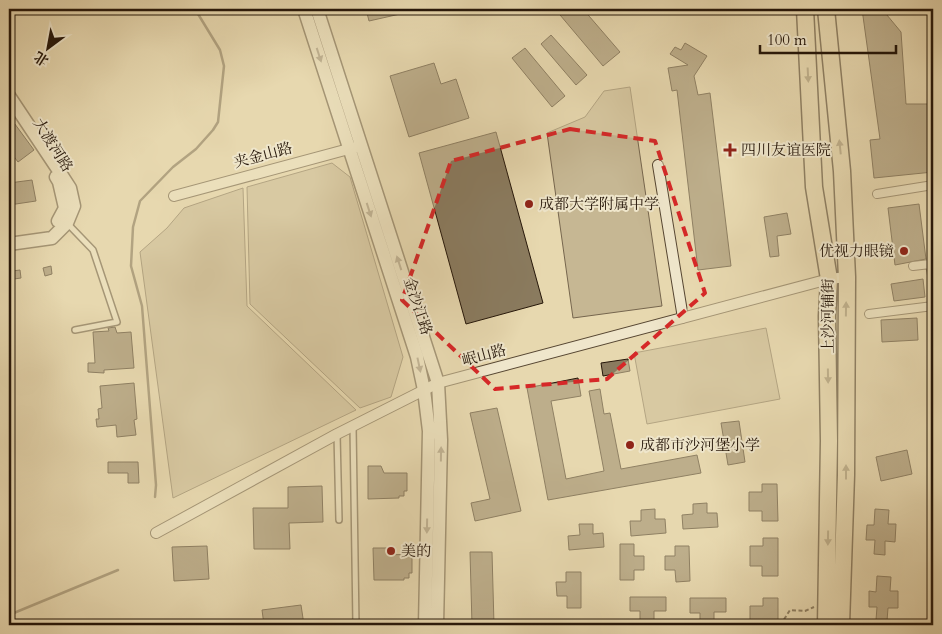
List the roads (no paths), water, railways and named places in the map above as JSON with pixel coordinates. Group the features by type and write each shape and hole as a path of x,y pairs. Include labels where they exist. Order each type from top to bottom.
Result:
{"main road":[{"name":"上沙河铺街","path":"805,9 814,187 829,279 827,316 829,441 828,602 826,625"},
{"name":"上沙河铺街","path":"826,9 842,171 847,277 846,475 841,625"}],"street":[{"name":"金沙江路","path":"304,9 356,147"},
{"name":"金沙江路","path":"318,9 417,357 424,390 429,431 425,625"},
{"name":"大渡河路","path":"9,96 70,188 74,206 60,224"},
{"name":"大渡河路","path":"9,106 59,182 66,208 60,224"},
{"name":"夹金山路","path":"174,196 356,147"},
{"path":"356,147 438,383 441,440 437,625"},
{"path":"658,165 683,318"},
{"path":"877,194 933,185"},
{"path":"9,237 60,224"},
{"path":"9,244 52,238 60,224"},
{"path":"913,266 930,264 933,280"},
{"name":"岷山路","path":"156,533 337,434 438,383 829,279 847,277"},
{"path":"869,314 933,306"}],"lane":[{"path":"60,224 93,250 117,322 75,330"},
{"path":"353,426 356,625"},
{"path":"337,434 339,520"}],"waterway":[{"path":"155,497 156,485 142,306 131,266 133,227 140,201 173,167 196,149 218,122 224,66 220,50 195,9"},
{"path":"9,615 118,570"}],"place":[{"name":"四川友谊医院","path":"730,150"},
{"name":"成都大学附属中学","path":"529,204"},
{"name":"优视力眼镜","path":"904,251"},
{"name":"成都市沙河堡小学","path":"630,445"},
{"name":"美的","path":"391,551"}]}
